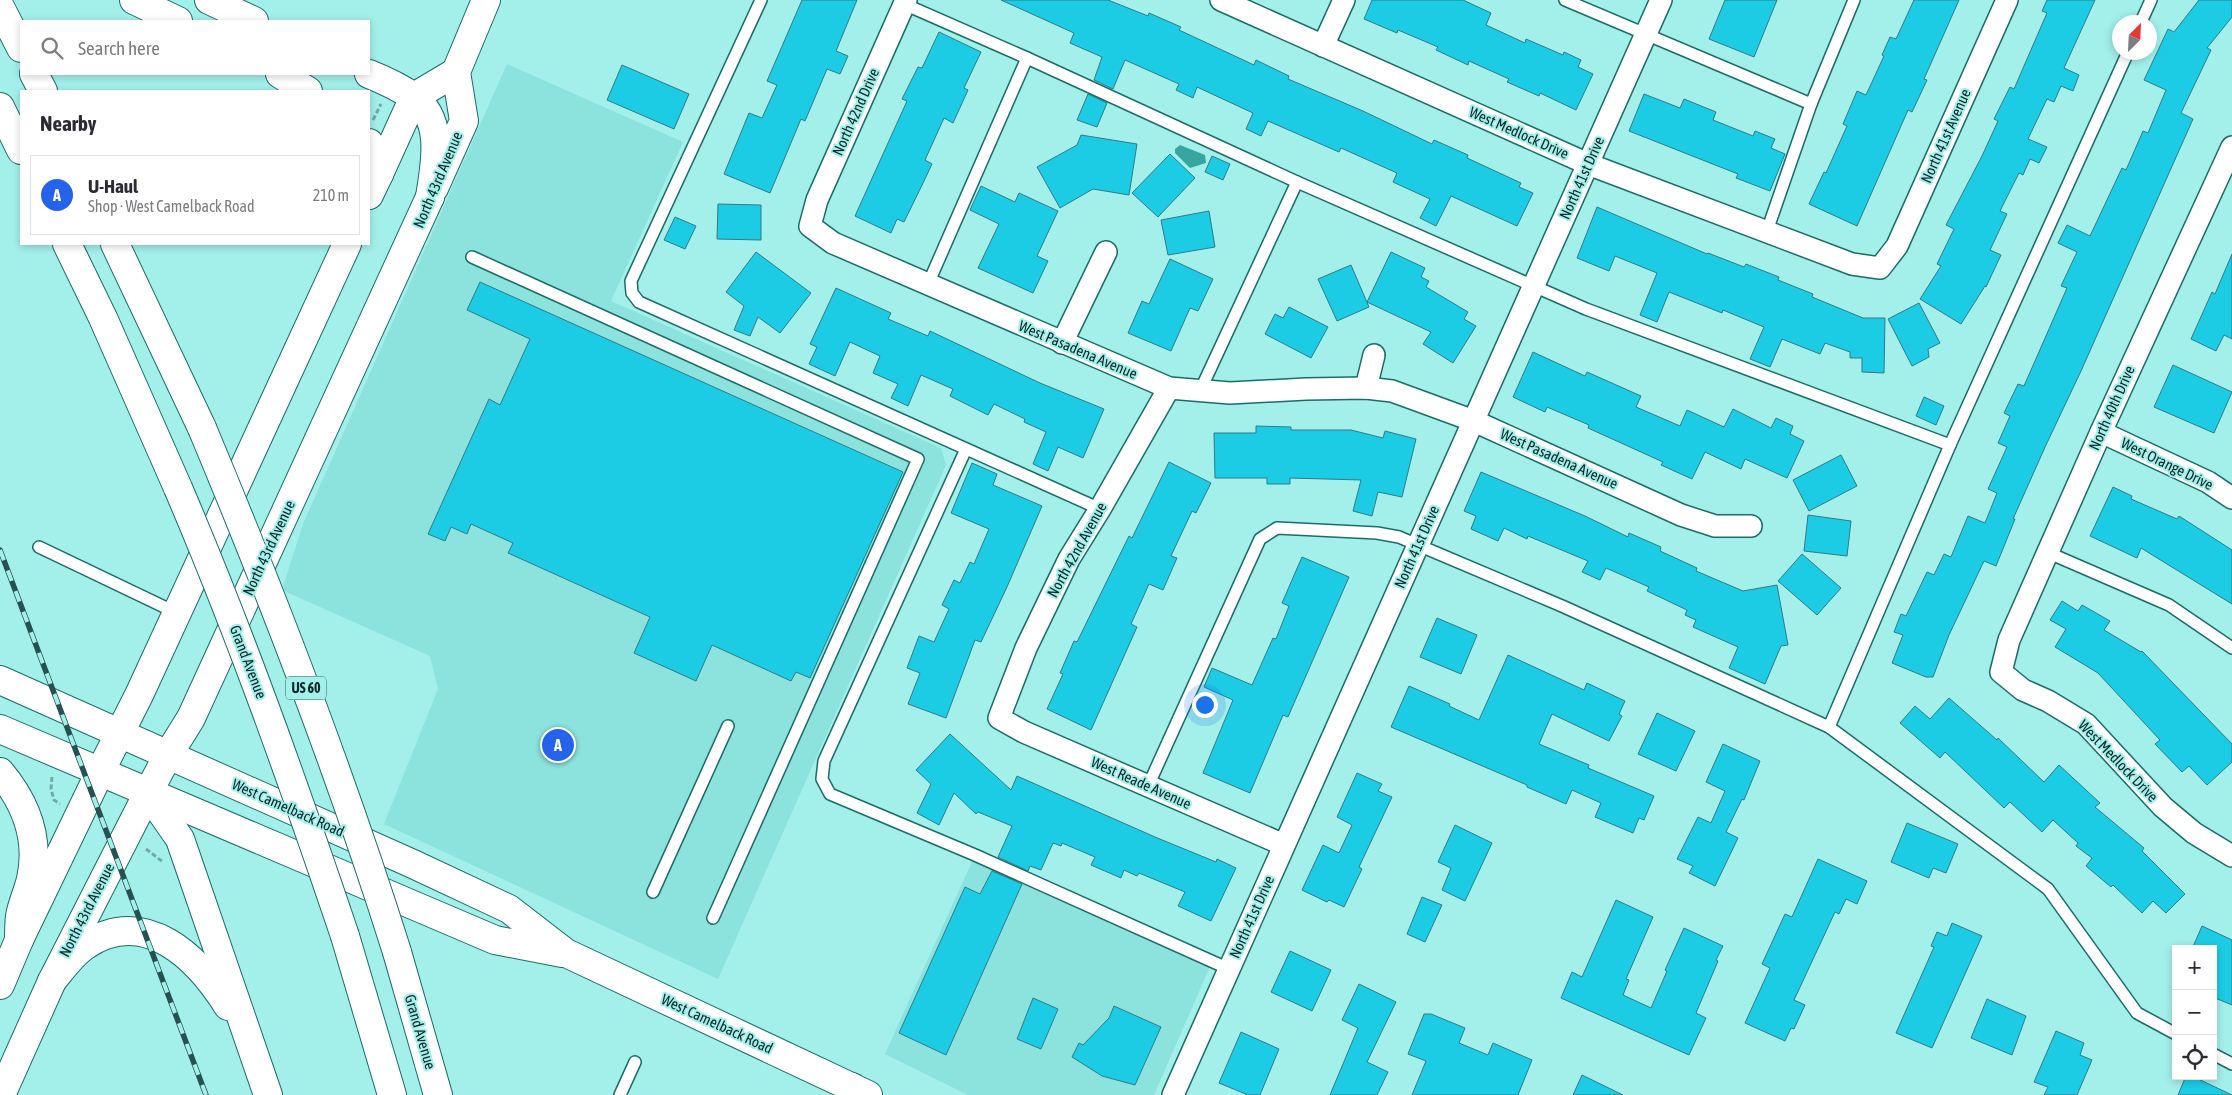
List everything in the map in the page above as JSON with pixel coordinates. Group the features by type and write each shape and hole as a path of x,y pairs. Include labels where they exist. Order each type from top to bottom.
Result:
{"main road":[{"path":"134,0 176,20"},
{"path":"209,0 252,20"},
{"path":"374,185 414,97 456,72 486,0"},
{"path":"0,7 20,46"},
{"name":"North 43rd Avenue","path":"0,1095 52,980 168,755 191,718 464,121 456,72"},
{"path":"34,75 42,90"},
{"path":"282,75 306,90"},
{"path":"370,75 414,97 425,109 434,128 436,147 430,197"},
{"path":"0,107 20,148"},
{"path":"370,136 376,159 374,185"},
{"name":"Grand Avenue","path":"67,245 111,335 210,562 266,709 345,936 392,1095"},
{"name":"Grand Avenue","path":"115,245 202,428 308,692 353,816 397,952 438,1095"},
{"path":"0,985 19,940 177,613 347,245"},
{"name":"West Camelback Road","path":"0,680 509,909 566,953 856,1092"},
{"name":"West Camelback Road","path":"0,729 495,940 566,953"},
{"path":"0,772 15,789 22,803 31,826 34,842 31,879 20,916 19,940"},
{"path":"148,793 180,839 245,1033 268,1095"},
{"path":"52,980 85,945 102,936 124,930 145,932 162,938 193,962 225,1001 245,1033"}],"street":[{"name":"West Medlock Drive","path":"1222,0 1588,164 1767,230 1852,264 1880,268"},
{"path":"1323,46 1344,0"},
{"name":"North 41st Drive","path":"1173,1095 1661,0"},
{"name":"North 41st Avenue","path":"1880,268 1897,246 2007,0"},
{"name":"North 42nd Drive","path":"810,226 817,200 905,2"},
{"name":"North 40th Drive","path":"2001,672 2009,640 2101,432 2232,147"},
{"name":"West Pasadena Avenue","path":"810,226 833,243 1062,344 1168,388 1230,393 1366,388 1392,391 1474,421 1682,515 1715,526 1752,526"},
{"path":"1062,344 1106,252"},
{"path":"1366,388 1374,355"},
{"name":"North 42nd Avenue","path":"999,718 1026,648 1064,568 1100,509 1168,388"},
{"name":"West Orange Drive","path":"2101,432 2208,482 2232,498"},
{"name":"West Medlock Drive","path":"2001,672 2023,690 2048,701 2086,724 2163,807 2194,833 2232,856"},
{"name":"West Reade Avenue","path":"999,718 1024,732 1284,846"}],"lane":[{"path":"761,0 631,281 632,293 639,302 1100,509"},
{"path":"1565,0 1811,104"},
{"path":"1767,230 1811,104 1854,0"},
{"path":"2144,15 2152,0"},
{"path":"905,2 1296,182 1586,310 1950,445"},
{"path":"928,284 1027,58"},
{"path":"1829,727 1950,445 2124,60"},
{"path":"1200,391 1296,182"},
{"path":"472,257 918,459 713,918"},
{"path":"966,449 824,762 822,779 830,794 975,855 1229,970"},
{"path":"1148,786 1260,539 1277,528 1377,533 1399,537 1562,606 1829,727 2048,889 2137,1013 2172,1032"},
{"path":"39,547 177,613"},
{"path":"2049,553 2168,605 2232,648"},
{"path":"653,892 728,726"},
{"path":"2217,1056 2232,1064"},
{"path":"620,1095 634,1062"}],"path":[{"path":"370,130 380,106 386,100"},
{"path":"52,774 51,789 54,800 60,804"}],"shaded area":[{"path":"507,64 683,142 611,301 941,448 946,465 718,979 384,824 438,689 430,656 282,590 303,524"},
{"path":"1180,145 1205,155 1206,163 1190,168 1175,153 1175,149"},
{"path":"975,855 1212,962 1154,1095 968,1095 885,1054"}],"building":[{"path":"802,0 857,0 836,51 848,56 840,74 827,69 805,121 801,119 770,193 724,174 749,113 762,118 777,85 767,81"},
{"path":"1001,0 1108,0 1148,16 1149,13 1181,27 1179,30 1254,65 1256,60 1289,76 1288,79 1363,111 1432,144 1434,140 1468,155 1467,158 1521,183 1519,187 1533,193 1517,226 1451,196 1436,226 1420,218 1430,199 1393,182 1397,173 1341,148 1339,152 1268,121 1261,136 1246,129 1253,113 1197,87 1193,98 1176,90 1179,84 1125,60 1113,89 1094,80 1102,57 1070,43 1074,33"},
{"path":"1372,0 1463,0 1491,13 1486,25 1525,43 1526,39 1563,55 1564,52 1581,60 1578,67 1593,74 1576,110 1540,93 1539,96 1507,82 1509,79 1469,61 1468,65 1436,50 1438,47 1398,30 1397,33 1364,19"},
{"path":"1725,0 1777,0 1754,57 1709,39"},
{"path":"1914,0 1959,0 1924,79 1927,80 1912,112 1908,110 1857,226 1809,204 1824,172 1826,173 1847,126 1843,124 1857,91 1866,95 1884,56 1882,55 1890,37 1896,39"},
{"path":"2047,0 2095,0 2064,68 2079,75 2073,91 2061,86 2054,102 2047,99 2028,139 2047,147 2039,163 2030,159 2023,175 2019,173 2000,211 2007,214 1990,250 2001,255 1986,287 1961,324 1920,299 1941,266 1937,264 1954,229 1946,225 1982,156 1998,121 1994,119 2010,87 2014,89 2047,13 2042,11"},
{"path":"2199,0 2232,0 2232,17 2207,48 2211,50 2181,113 2193,119 2013,519 2015,519 1996,566 1984,561 1949,635 1933,677 1926,677 1892,663 1903,635 1894,632 1901,614 1906,616 1927,572 1934,575 1944,554 1951,557 1968,516 1985,523 1997,493 1988,489 2007,447 1998,443 2010,416 2004,413 2018,384 2024,386 2067,288 2061,286 2077,252 2058,243 2067,225 2090,236 2122,168 2126,170 2143,131 2148,133 2166,90 2144,80 2153,60 2157,60 2157,52 2168,29 2174,32"},
{"path":"939,32 981,52 964,88 968,90 953,123 944,118 925,160 932,164 904,222 897,219 891,233 855,216 907,101 902,99 918,67 922,68"},
{"path":"622,65 689,94 674,129 607,100"},
{"path":"1088,94 1107,103 1097,127 1077,120"},
{"path":"1644,94 1680,108 1684,99 1716,112 1713,120 1753,136 1755,131 1775,139 1771,148 1785,154 1770,191 1736,178 1738,174 1629,131"},
{"path":"1081,135 1137,144 1129,195 1093,189 1060,208 1037,167 1077,145"},
{"path":"1170,154 1195,178 1158,217 1132,193"},
{"path":"1212,156 1230,164 1223,180 1205,172"},
{"path":"981,186 1015,202 1019,193 1058,211 1037,256 1048,261 1033,293 978,268 999,224 970,210"},
{"path":"718,204 761,205 761,240 717,239"},
{"path":"1597,207 1707,254 1744,267 1746,264 1779,277 1778,280 1813,294 1812,297 1863,318 1885,318 1884,373 1862,372 1862,358 1850,358 1850,352 1825,343 1820,354 1782,339 1770,367 1750,359 1764,327 1723,310 1722,313 1669,292 1657,322 1640,315 1657,273 1615,256 1609,271 1577,258"},
{"path":"1209,211 1215,247 1168,255 1161,220"},
{"path":"675,217 696,226 685,249 664,240"},
{"path":"756,252 811,293 780,333 758,317 750,336 734,330 744,306 726,292"},
{"path":"1391,252 1425,268 1421,277 1429,281 1426,287 1468,312 1464,319 1476,326 1453,363 1423,344 1431,332 1367,302"},
{"path":"2232,254 2232,339 2224,335 2216,351 2191,339 2212,292 2215,294"},
{"path":"1170,259 1213,279 1198,311 1190,308 1171,351 1128,333 1142,301 1149,304"},
{"path":"1351,265 1369,307 1337,321 1318,279"},
{"path":"480,282 903,472 810,678 796,672 791,681 712,645 696,681 634,653 650,617 508,553 513,543 471,524 467,534 451,527 445,541 428,534 489,399 500,405 530,339 467,310"},
{"path":"836,288 891,313 888,319 928,336 930,331 1040,383 1104,409 1083,458 1058,447 1048,471 1033,464 1046,432 1024,422 1025,419 994,404 988,415 950,396 953,389 921,375 908,406 891,398 898,384 873,373 880,356 850,342 835,376 809,364 817,347 810,344"},
{"path":"1919,303 1940,343 1928,349 1929,357 1912,366 1888,319"},
{"path":"1289,307 1328,327 1311,358 1265,334 1275,314 1283,318"},
{"path":"1533,352 1585,376 1587,372 1641,396 1636,407 1680,426 1687,410 1724,427 1733,409 1771,428 1776,418 1793,426 1790,434 1804,441 1787,478 1745,459 1741,469 1705,452 1692,479 1661,465 1663,462 1588,428 1589,425 1547,407 1545,412 1513,397"},
{"path":"2173,365 2232,392 2214,433 2154,407"},
{"path":"1924,397 1944,406 1936,425 1916,416"},
{"path":"1256,426 1291,427 1291,430 1351,430 1383,438 1385,431 1416,439 1402,497 1378,492 1372,516 1353,511 1361,480 1290,478 1290,484 1267,484 1267,478 1215,478 1214,433 1256,433"},
{"path":"1841,455 1857,486 1809,511 1793,480"},
{"path":"1169,462 1211,483 1196,513 1192,511 1171,556 1177,558 1163,590 1149,584 1131,624 1137,627 1091,730 1047,709 1063,674 1060,673 1074,641 1077,642 1129,536 1132,538"},
{"path":"972,463 997,474 993,485 1042,506 981,642 975,640 946,718 908,704 920,673 907,668 919,636 934,642 949,609 942,605 954,580 960,583 970,562 974,564 989,529 951,513"},
{"path":"1481,472 1585,516 1628,537 1629,533 1661,547 1660,551 1697,568 1696,571 1743,591 1777,585 1788,645 1781,646 1765,684 1729,668 1738,647 1693,627 1696,620 1685,615 1687,610 1647,591 1649,587 1606,568 1600,580 1582,572 1588,561 1528,536 1527,539 1504,528 1498,541 1471,529 1476,516 1464,511"},
{"path":"2113,487 2132,496 2131,499 2177,519 2179,516 2232,550 2232,604 2141,548 2137,558 2090,536"},
{"path":"1808,515 1851,521 1847,556 1804,551"},
{"path":"1802,554 1841,588 1817,615 1778,581"},
{"path":"1302,557 1349,577 1288,717 1283,715 1250,793 1203,773 1233,700 1204,687 1212,668 1252,685 1273,638 1276,639 1289,606 1282,603"},
{"path":"2062,601 2078,611 2082,605 2110,621 2104,630 2142,651 2232,744 2232,762 2207,785 2189,766 2182,772 2155,744 2160,740 2098,673 2055,647 2066,629 2050,620"},
{"path":"1437,618 1477,635 1461,674 1420,657"},
{"path":"1508,655 1584,690 1587,683 1625,701 1619,714 1622,716 1609,741 1552,714 1539,744 1589,765 1588,768 1654,796 1644,820 1639,818 1633,833 1595,817 1601,803 1572,790 1566,804 1527,787 1527,785 1391,727 1409,686 1450,704 1449,706 1479,720"},
{"path":"1949,698 1997,740 1998,738 2044,782 2059,765 2100,803 2095,807 2144,848 2142,851 2185,894 2166,913 2153,901 2142,913 2113,885 2111,887 2086,866 2092,858 2076,846 2078,843 2053,820 2042,832 2010,802 2004,808 1945,752 1940,758 1900,723 1915,706 1930,719"},
{"path":"1657,713 1695,731 1676,771 1638,754"},
{"path":"950,734 1011,790 1017,776 1155,837 1216,862 1217,859 1236,868 1211,921 1178,906 1185,892 1139,873 1137,876 1124,870 1121,878 1091,865 1095,857 1062,843 1061,846 1053,843 1041,870 1030,866 1028,871 998,857 1012,826 978,812 976,814 954,793 939,825 917,813 931,784 916,770"},
{"path":"1723,744 1760,761 1744,800 1742,799 1726,832 1738,838 1715,886 1689,873 1693,866 1677,859 1698,817 1711,823 1725,791 1706,782"},
{"path":"1357,773 1382,784 1378,791 1392,797 1359,867 1362,869 1344,907 1329,900 1327,902 1302,890 1323,845 1339,853 1352,825 1337,817"},
{"path":"1907,823 1958,844 1946,873 1933,868 1929,878 1891,862"},
{"path":"1455,825 1492,843 1465,901 1442,890 1451,868 1438,862"},
{"path":"1818,859 1867,881 1857,904 1846,899 1839,914 1835,912 1794,1000 1805,1005 1794,1029 1791,1028 1785,1041 1745,1023 1770,968 1762,964 1785,914 1792,917"},
{"path":"992,871 1022,884 946,1055 899,1033 965,887 980,894"},
{"path":"1422,897 1442,905 1425,942 1407,934"},
{"path":"1616,900 1653,917 1626,979 1629,980 1623,995 1651,1008 1667,971 1665,970 1684,928 1723,946 1696,1013 1706,1018 1689,1055 1561,998 1572,972 1582,977"},
{"path":"1952,923 1982,936 1932,1048 1896,1033 1934,947 1931,946 1937,932 1947,936"},
{"path":"2202,926 2232,940 2232,1005 2217,999 2217,945 2194,945"},
{"path":"1290,951 1331,970 1312,1011 1271,992"},
{"path":"1359,984 1396,1002 1367,1062 1388,1072 1377,1095 1330,1095 1358,1028 1342,1020"},
{"path":"1033,998 1058,1009 1041,1049 1017,1039"},
{"path":"1987,999 2026,1016 2012,1055 1971,1038"},
{"path":"1114,1006 1161,1027 1135,1085 1102,1076 1072,1057 1079,1043 1083,1045 1109,1018"},
{"path":"1424,1014 1431,1014 1465,1028 1459,1043 1488,1055 1493,1043 1532,1060 1518,1095 1412,1095 1426,1061 1408,1054"},
{"path":"2056,1031 2084,1043 2080,1055 2092,1060 2077,1095 2044,1095 2048,1087 2034,1082"},
{"path":"1241,1032 1279,1049 1260,1095 1248,1095 1219,1083"},
{"path":"1582,1075 1623,1095 1573,1095"},
{"path":"2184,1080 2200,1080 2232,1095 2178,1095"}],"railway":[{"path":"0,550 206,1095"}],"place":[{"name":"U-Haul","path":"558,745"}]}
